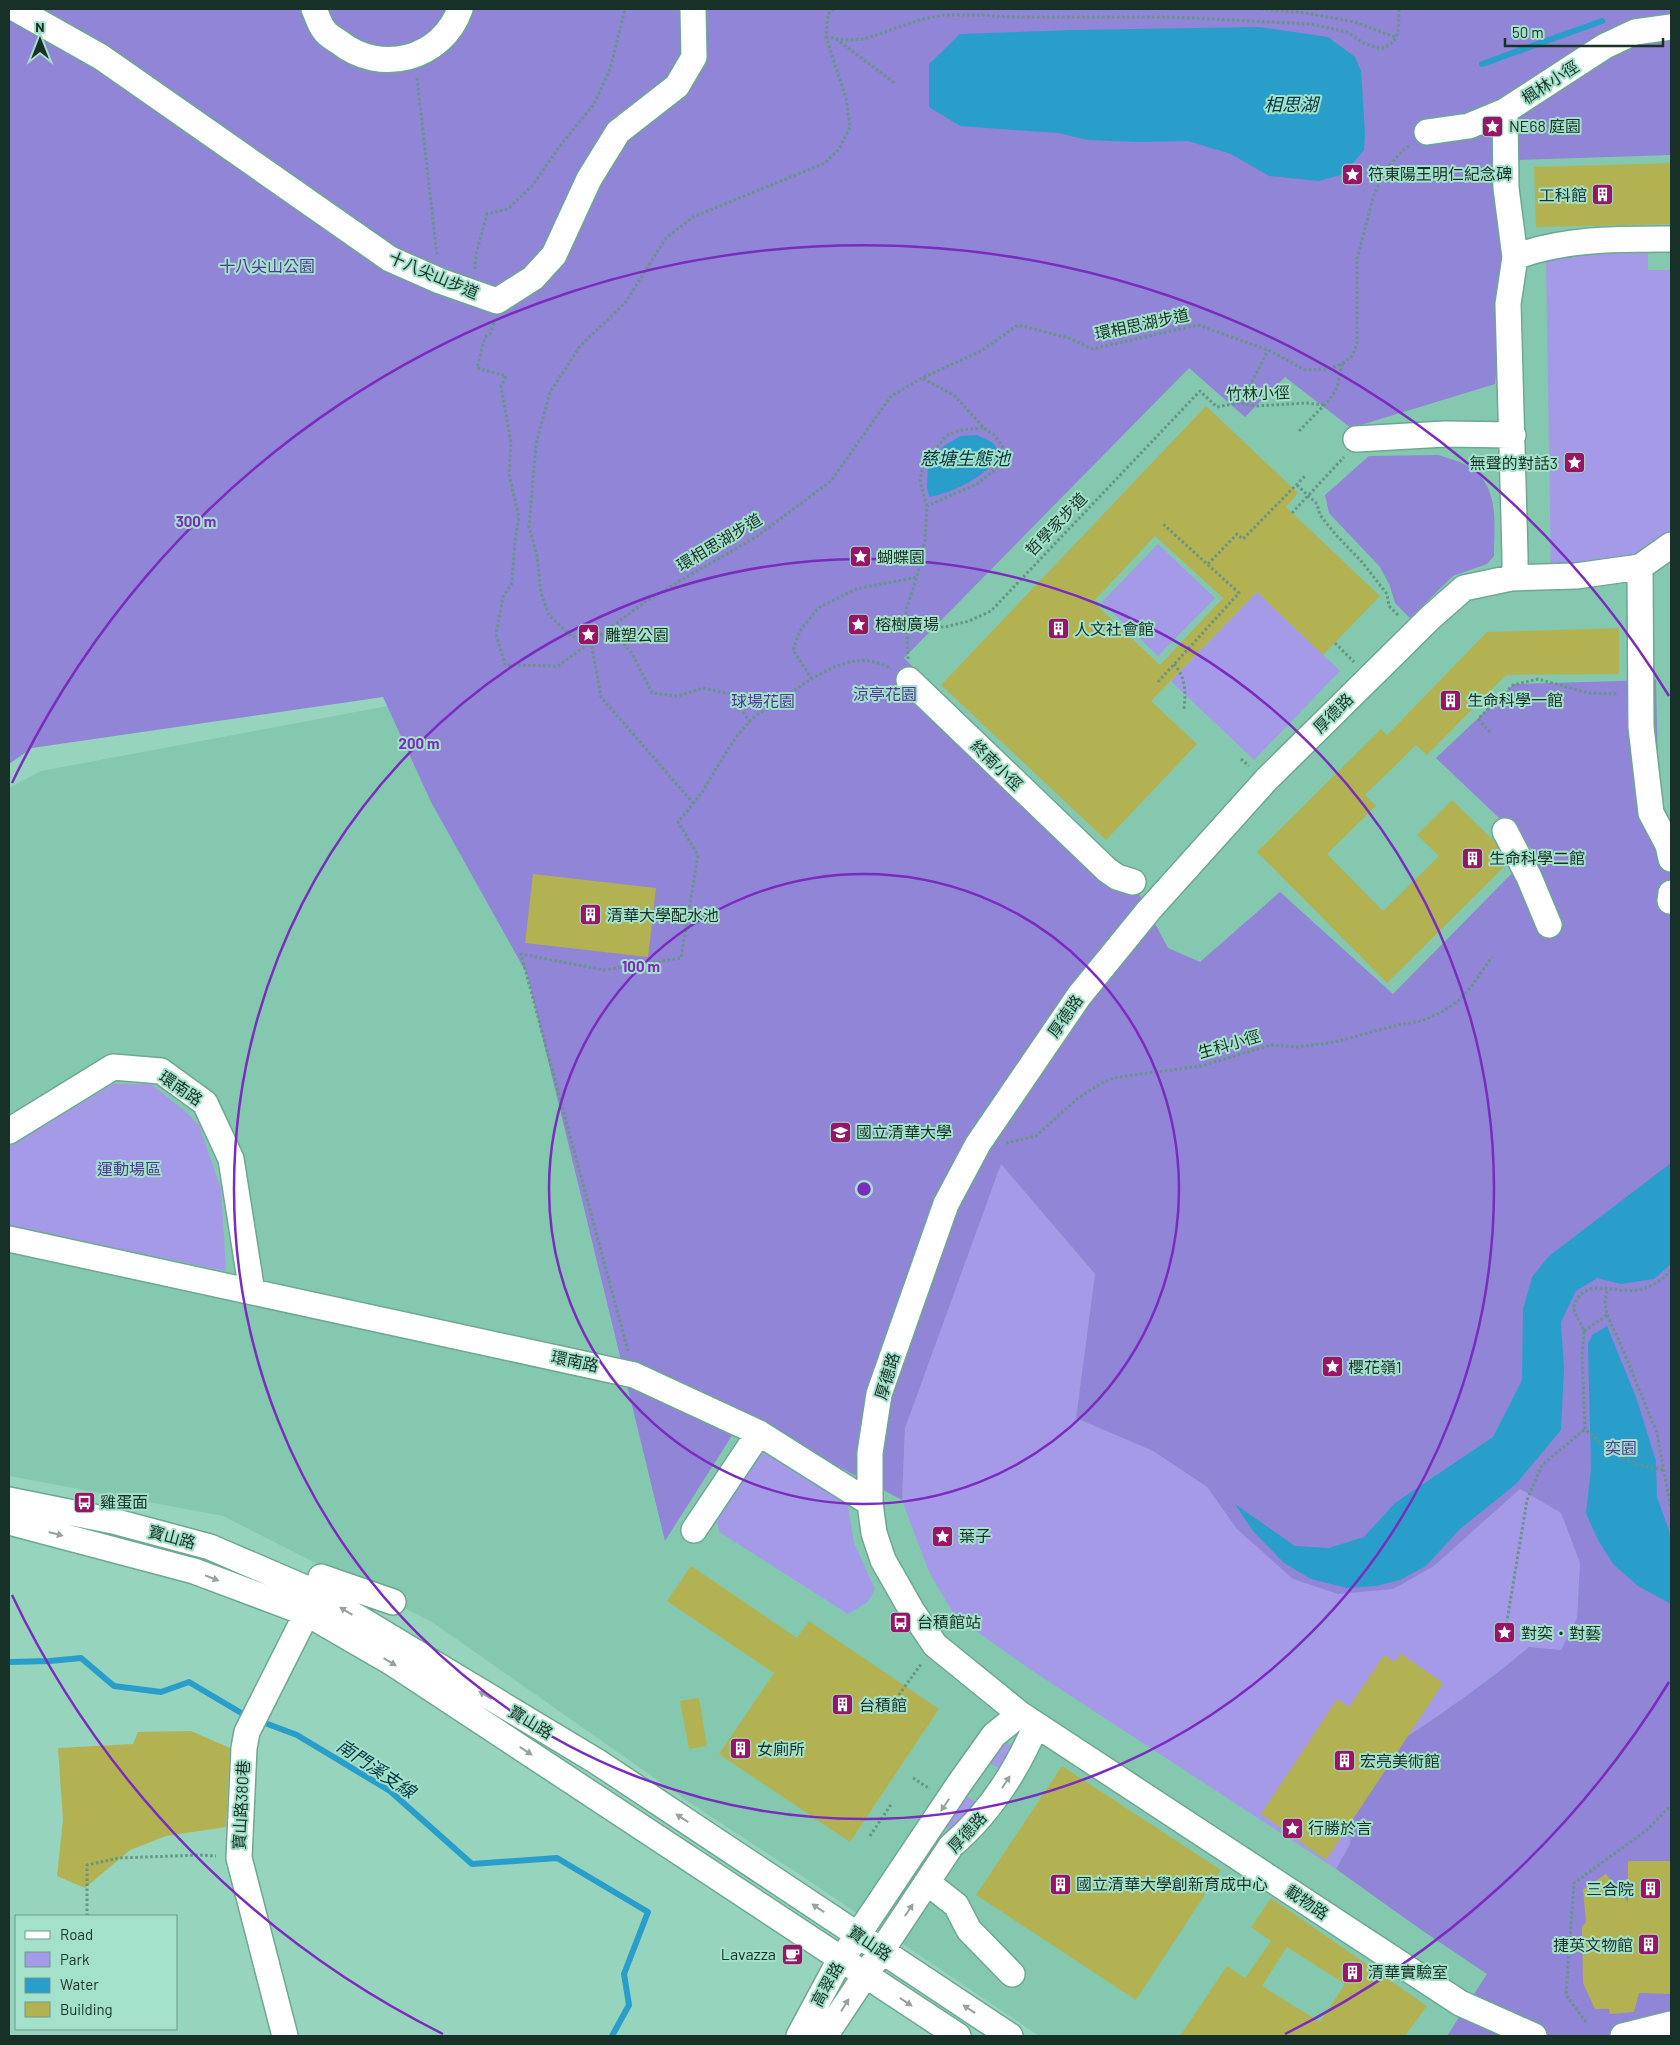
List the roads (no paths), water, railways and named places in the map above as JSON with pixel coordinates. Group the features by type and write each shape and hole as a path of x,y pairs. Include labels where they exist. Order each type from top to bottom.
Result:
{"street":[{"name":"十八尖山步道","path":"16,9 101,57 390,259 440,282 497,301 533,278 554,255 589,179 618,132 677,86 694,57 693,9"},
{"path":"314,9 324,30 349,51 371,59 390,60 414,56 433,46 449,29 460,9"},
{"name":"楓林小徑","path":"1427,132 1469,126 1505,111 1605,46 1634,32 1671,27"},
{"path":"1505,111 1506,188 1515,257 1508,304 1515,555 1514,570 1511,578"},
{"path":"1515,257 1537,249 1567,242 1671,238"},
{"path":"1356,439 1446,434 1513,434"},
{"name":"厚德路","path":"1028,1720 934,1645 912,1612 883,1560 874,1533 870,1503 870,1453 880,1394 946,1204 978,1144 1079,996 1149,910 1266,780 1431,617 1464,588 1511,578 1576,576 1640,567 1671,545"},
{"path":"1640,567 1641,728 1651,813 1668,845 1671,859"},
{"name":"終南小徑","path":"909,680 1084,849 1117,877 1133,882"},
{"path":"1505,831 1530,877 1549,925"},
{"name":"環南路","path":"9,1131 112,1067 161,1071 205,1103 231,1159 252,1292"},
{"name":"環南路","path":"9,1239 634,1375 759,1433 870,1503"},
{"path":"694,1530 759,1433"},
{"name":"寶山路","path":"9,1500 113,1522 210,1547 596,1761 1010,2036"},
{"name":"寶山路","path":"9,1522 311,1603 394,1664 958,2036"},
{"name":"寶山路380巷","path":"285,2036 239,1858 244,1748 252,1721 311,1603 321,1577 393,1602"},
{"name":"厚德路","path":"882,1951 951,1846 972,1828 989,1808 1023,1756 1028,1720"},
{"name":"厚德路","path":"858,1934 994,1735 1028,1720"},
{"name":"載物路","path":"1028,1720 1460,2003 1534,2036"},
{"path":"928,1883 956,1905 969,1930 1012,1974"},
{"name":"高翠路","path":"799,2036 841,1959 858,1934"},
{"name":"高翠路","path":"825,2036 882,1951"},
{"path":"1623,2036 1671,2024"}],"water":[{"name":"相思湖","path":"1259,27 1328,37 1355,57 1361,71 1365,134 1364,150 1344,174 1319,181 1269,176 1231,154 1188,141 1088,140 1058,133 960,126 929,107 929,64 960,34"},
{"name":"慈塘生態池","path":"977,435 993,443 997,449 998,460 966,484 948,492 929,497 927,487 928,465 944,446 960,436"},
{"path":"1671,1163 1671,1264 1654,1279 1621,1284 1597,1278 1576,1291 1561,1322 1564,1369 1561,1430 1516,1484 1460,1529 1426,1566 1400,1580 1376,1586 1347,1588 1311,1579 1284,1563 1253,1531 1235,1504 1295,1546 1329,1548 1364,1537 1395,1503 1493,1437 1522,1380 1523,1309 1532,1277 1549,1256"},
{"path":"1607,1326 1636,1397 1656,1461 1657,1497 1671,1536 1671,1604 1638,1586 1613,1564 1598,1540 1586,1513 1591,1469 1588,1344 1592,1335"}],"waterway":[{"path":"1482,64 1602,21"},
{"name":"南門溪支線","path":"9,1662 81,1658 114,1686 161,1692 189,1682 248,1717"},
{"name":"南門溪支線","path":"257,1720 297,1735 390,1791 472,1864 557,1858 648,1912 624,1974 629,2005 612,2036"}],"place":[{"name":"NE68 庭園","path":"1493,126"},
{"name":"符東陽王明仁紀念碑","path":"1352,174"},
{"name":"工科館","path":"1603,195"},
{"name":"無聲的對話3","path":"1574,463"},
{"name":"蝴蝶園","path":"861,557"},
{"name":"榕樹廣場","path":"859,624"},
{"name":"人文社會館","path":"1058,629"},
{"name":"雕塑公園","path":"589,635"},
{"name":"生命科學一館","path":"1451,700"},
{"name":"生命科學二館","path":"1473,858"},
{"name":"清華大學配水池","path":"591,915"},
{"name":"國立清華大學","path":"840,1132"},
{"name":"櫻花嶺1","path":"1332,1367"},
{"name":"雞蛋面","path":"84,1502"},
{"name":"葉子","path":"943,1536"},
{"name":"台積館站","path":"901,1622"},
{"name":"對奕‧對藝","path":"1505,1633"},
{"name":"台積館","path":"843,1705"},
{"name":"女廁所","path":"741,1749"},
{"name":"宏亮美術館","path":"1344,1761"},
{"name":"行勝於言","path":"1292,1828"},
{"name":"國立清華大學創新育成中心","path":"1060,1884"},
{"name":"三合院","path":"1650,1889"},
{"name":"捷英文物館","path":"1649,1945"},
{"name":"Lavazza","path":"792,1954"},
{"name":"清華實驗室","path":"1352,1972"}],"park label":[{"name":"十八尖山公園","path":"267,266"},
{"name":"涼亭花園","path":"885,694"},
{"name":"球場花園","path":"763,701"},
{"name":"運動場區","path":"129,1169"},
{"name":"奕園","path":"1621,1448"}]}
